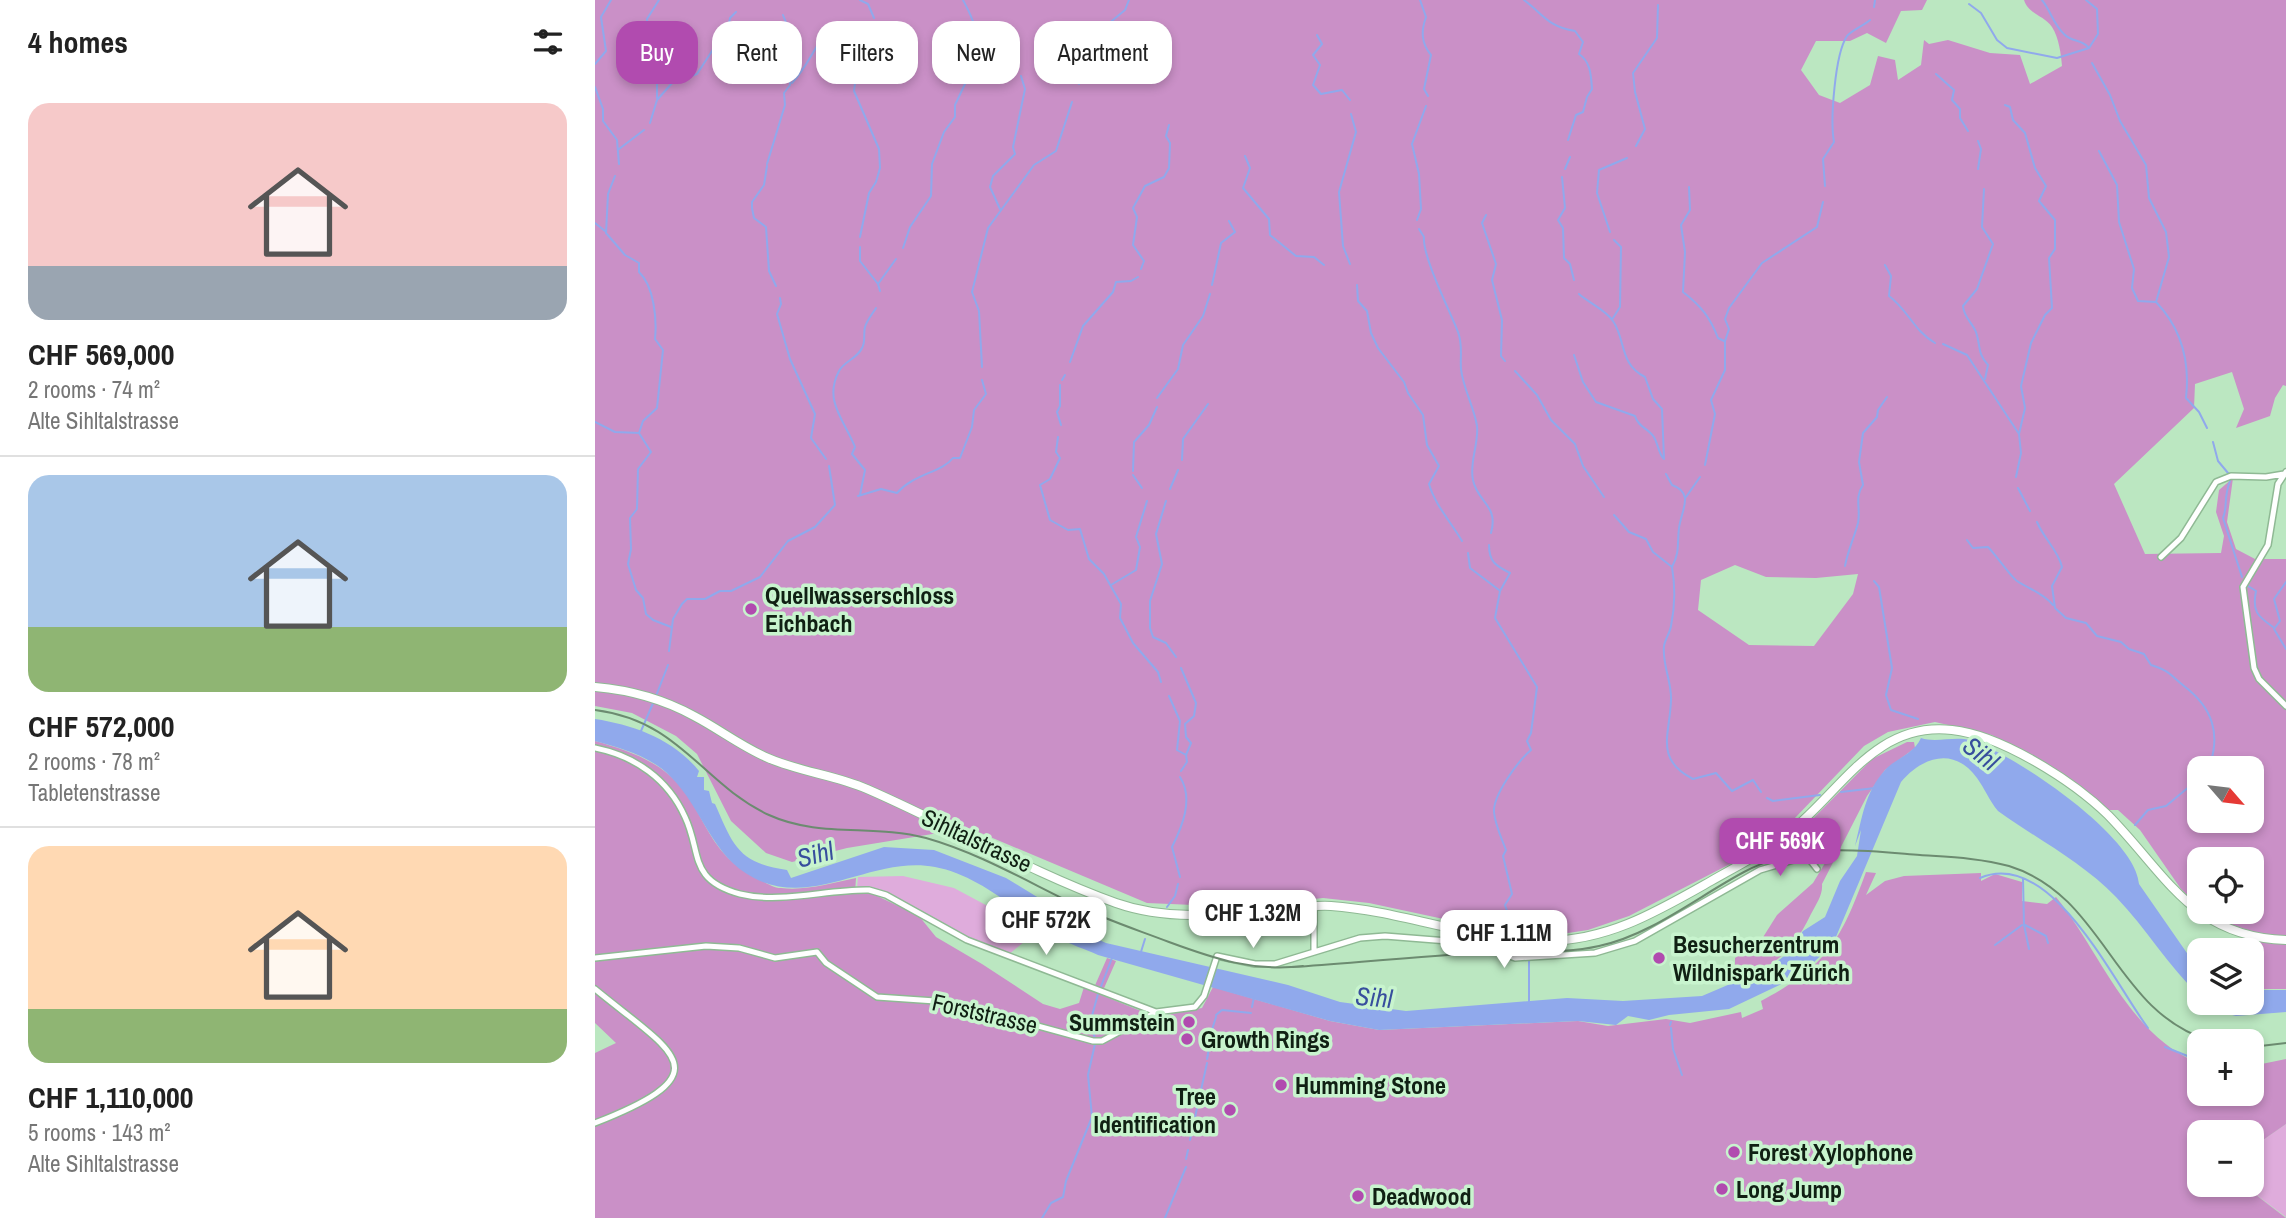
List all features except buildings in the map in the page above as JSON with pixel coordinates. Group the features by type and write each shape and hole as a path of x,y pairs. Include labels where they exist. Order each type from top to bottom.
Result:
{"main road":[{"name":"Sihltalstrasse","path":"595,687 639,694 671,705 763,756 862,787 1122,905 1183,915 1314,906 1359,909 1521,940 1567,940 1609,932 1661,909 1769,848 1806,819 1861,761 1884,744 1915,732 1942,729 1987,739 2077,790 2108,816 2167,885 2201,915 2244,934 2286,940"}],"street":[{"path":"2161,557 2181,538 2216,482 2231,476 2266,477 2285,473"},
{"path":"2285,473 2277,491 2273,530 2268,545 2245,580 2243,595 2254,668 2259,679 2286,706"},
{"path":"2266,477 2275,484 2277,491"},
{"path":"595,748 622,754 638,763 670,791 686,818 697,861 704,873 727,889 753,896 869,890 887,895 967,940 1156,1012"},
{"path":"1314,906 1314,952 1360,939 1385,936 1473,943 1515,958 1595,953 1635,941 1760,870 1807,856 1817,869"},
{"name":"Forststrasse","path":"595,958 706,946 739,948 775,958 817,952 826,963 877,997 950,1002 1093,1041 1109,1038 1156,1012 1195,1007 1206,990 1217,956 1255,964 1275,964 1314,952"},
{"path":"595,989 652,1034 669,1050 675,1061 671,1081 663,1090 641,1105 595,1123"}],"shaded area":[{"path":"595,0 1927,0 1922,10 1901,11 1886,43 1867,33 1850,41 1816,41 1801,70 1819,95 1840,103 1870,85 1878,56 1895,60 1898,80 1921,65 1924,40 1929,44 1948,40 1990,53 2020,55 2030,84 2062,66 2058,41 2052,27 2029,9 2024,0 2286,0 2286,386 2283,385 2275,398 2270,416 2236,428 2244,409 2232,372 2195,384 2194,408 2114,484 2145,554 2221,553 2224,536 2216,512 2219,490 2233,478 2227,522 2236,549 2255,559 2286,559 2286,989 2264,989 2264,938 2249,938 2251,931 2230,924 2264,924 2264,847 2187,847 2187,895 2140,830 2118,810 2109,810 2074,781 1992,735 1935,722 1888,732 1864,746 1794,819 1734,862 1629,916 1588,930 1548,936 1509,933 1369,903 1323,898 1240,907 1147,903 969,828 847,848 792,862 766,853 731,821 697,754 676,736 632,713 595,706","holes":["1735,565 1766,577 1816,578 1858,574 1853,594 1814,646 1749,645 1698,610 1701,580"]},
{"path":"595,741 643,758 668,774 690,800 725,855 757,878 775,887 790,889 856,878 855,893 871,893 919,916 936,937 1043,1004 1060,1009 1079,1003 1084,987 1093,990 1107,958 1116,961 1101,995 1156,1017 1202,1008 1213,987 1330,1021 1379,1030 1578,1021 1608,1026 1666,1019 1690,1023 1741,1012 1742,1018 1763,1009 1761,1001 1802,976 1829,949 1848,916 1866,872 1876,873 1866,895 1885,881 1904,876 1981,873 1981,881 1995,874 2022,882 2022,901 2047,904 2056,897 2134,1013 2153,1033 2187,1057 2187,1106 2264,1106 2264,1064 2286,1059 2286,1124 2264,1139 2264,1120 2187,1120 2187,1197 2259,1197 2286,1218 595,1218 595,1053 616,1043 595,1023"},
{"path":"1907,742 1914,742 1915,748 1885,770 1867,796 1822,884 1819,899 1789,949 1772,963 1735,981 1735,958 1760,942 1777,915 1813,883 1828,858 1815,846 1786,846 1872,759"},
{"path":"903,876 954,888 1036,932 1008,955 966,939 884,893 857,888 858,877"},
{"path":"2286,1124 2286,1217 2259,1197 2264,1197 2264,1139"}],"water":[{"name":"Sihl","path":"595,719 652,735 677,750 699,771 697,777 704,777 704,790 709,791 712,803 715,804 739,850 758,862 787,870 791,878 884,847 934,850 1006,878 1074,921 1079,931 1106,943 1288,985 1340,1002 1406,1011 1567,998 1623,1001 1702,996 1770,967 1788,953 1803,931 1825,917 1840,881 1857,856 1861,830 1855,846 1865,806 1878,778 1885,770 1914,748 1921,738 1970,740 1990,748 2042,779 2070,799 2118,843 2133,865 2139,884 2187,953 2187,982 2103,884 1998,811 1968,768 1948,759 1928,761 1909,773 1901,782 1833,944 1794,978 1729,1009 1669,1015 1649,1020 1628,1016 1616,1025 1578,1021 1379,1030 1330,1021 1098,955 1059,938 984,887 952,871 912,865 799,888 776,886 754,878 739,869 727,857 682,790 663,770 636,754 595,741"},
{"path":"2264,990 2286,990 2286,1012 2264,1014"}],"waterway":[{"path":"595,64 606,51 601,17 611,0"},
{"path":"657,98 657,74 650,65 647,19 659,0"},
{"path":"860,0 868,4 874,18"},
{"path":"963,0 973,21"},
{"path":"1112,21 1125,10 1129,0"},
{"path":"1420,0 1426,17 1424,41 1431,55 1424,89 1428,96"},
{"path":"1524,0 1552,23 1575,31 1583,42 1579,54 1588,65 1592,89 1583,112 1576,115 1568,140"},
{"path":"1874,7 1875,0"},
{"path":"2042,0 2064,34 2088,47"},
{"path":"2086,0 2097,9 2098,34 2089,48"},
{"path":"1969,4 1981,13 1997,40 2007,48 2057,58 2089,48"},
{"path":"1636,146 1645,129 1633,73 1657,38 1658,5"},
{"path":"650,123 657,100 673,82 697,74 714,48 726,41 730,18 736,12"},
{"path":"767,164 785,105 784,93 790,85 789,30 783,15"},
{"path":"1825,186 1823,159 1834,142 1833,104 1839,57 1847,36 1870,20"},
{"path":"1317,35 1322,44 1313,55 1320,65 1313,85 1321,94 1342,90 1350,100"},
{"path":"802,70 816,48"},
{"path":"2092,63 2110,95 2120,121 2146,165 2149,198 2166,232 2169,257 2156,302 2178,334 2187,371 2186,398 2199,412 2207,428"},
{"path":"1936,74 1954,90 1952,100 1960,109 1960,118 1968,131"},
{"path":"1000,209 990,187 993,176 1015,154 1013,147 1025,89 1021,76"},
{"path":"855,84 854,91 879,149 880,168 869,193 860,237"},
{"path":"903,248 910,227 931,196 932,164 944,132 955,117 955,105 965,84"},
{"path":"595,87 603,109 603,121 617,140 619,164"},
{"path":"982,367 979,311 972,292 988,228 1034,165 1056,151 1072,102"},
{"path":"2005,105 2010,107 2013,120 2025,133 2035,168 2046,186 2039,201 2055,220 2055,249 2049,258 2052,308 2045,315 2031,343 2021,386 2025,408 2019,434"},
{"path":"1417,220 1421,209 1419,174 1412,144 1426,106"},
{"path":"1350,264 1343,246 1339,192 1356,132 1351,114"},
{"path":"1141,269 1144,261 1133,245 1137,217 1133,208 1145,186 1164,177 1169,168 1170,143 1166,136 1169,125"},
{"path":"619,149 644,130"},
{"path":"1978,141 1981,149 1978,169"},
{"path":"2099,151 2117,185 2119,222 2134,269 2132,288 2138,301 2156,302"},
{"path":"1245,156 1250,168 1243,188 1269,219 1270,235 1296,256 1314,257 1324,265"},
{"path":"1565,169 1570,157"},
{"path":"1610,232 1597,193 1599,170 1627,158"},
{"path":"767,166 764,185 752,202 752,208 754,218 766,227 769,271 776,286"},
{"path":"615,176 608,194 606,233 625,255 639,263 639,272 648,286 653,303 655,339 663,350 657,408 643,421 639,433 651,452 638,469 637,509 630,518 631,549 628,564 636,590 643,598 646,614 671,627"},
{"path":"1562,177 1565,208 1558,220 1563,228 1564,258 1570,264 1574,280"},
{"path":"1689,187 1690,210 1681,225 1685,252 1683,292 1704,312 1718,338 1724,341"},
{"path":"1984,189 1982,227 1993,244 1977,289 1963,306 1976,332 1982,357 1988,365 1985,379"},
{"path":"1705,465 1715,414 1711,400 1725,370 1725,341 1729,329 1725,319 1729,308 1762,263 1817,227 1823,202"},
{"path":"1486,215 1482,223 1496,264 1492,280 1502,320 1501,356 1505,361"},
{"path":"1212,285 1221,243 1235,232 1229,221"},
{"path":"595,223 605,231"},
{"path":"1419,229 1424,237 1427,257 1460,337 1462,376 1477,426 1473,480 1490,510 1493,524 1491,533"},
{"path":"1613,318 1620,307 1621,247 1614,240"},
{"path":"860,247 860,261 878,284"},
{"path":"880,291 878,284 896,259"},
{"path":"1885,265 1891,276 1889,296 1922,333 1935,343"},
{"path":"1070,362 1083,326 1113,292 1116,282 1131,281 1138,277"},
{"path":"1357,285 1358,301 1367,311 1371,333 1378,348 1404,382 1423,415 1427,445 1439,466 1429,484 1439,506 1462,541"},
{"path":"1157,398 1178,369 1183,345 1203,316 1210,294"},
{"path":"1579,294 1613,321 1627,359 1637,372 1645,377 1653,399 1662,409 1664,459"},
{"path":"780,298 777,314 790,359 815,414 811,438 826,459"},
{"path":"860,495 865,470 852,454 855,447 837,410 833,392 839,371 862,348 865,327 876,308"},
{"path":"1943,344 1967,355 2019,434 2021,453 2016,477"},
{"path":"1574,355 1583,382 1596,402 1635,416 1638,423 1654,437 1663,458"},
{"path":"1515,371 1537,395 1551,420 1575,444 1583,466 1604,497"},
{"path":"1062,380 1065,375"},
{"path":"858,496 881,489 897,493 904,486 942,467 953,458 960,458 972,427 974,410 986,394 982,380"},
{"path":"1060,385 1060,406 1057,412 1061,425"},
{"path":"1845,566 1858,523 1858,499 1863,485 1859,462 1863,433 1877,417 1878,410 1887,397"},
{"path":"1182,460 1183,439 1208,404"},
{"path":"1133,471 1134,442 1149,425 1157,407"},
{"path":"595,422 615,432 639,433"},
{"path":"1058,437 1056,452 1060,458 1050,479 1040,485 1050,520 1068,530 1080,529 1089,559 1104,574 1121,604 1120,618 1133,643 1158,672 1161,682"},
{"path":"2213,442 2218,461 2228,473"},
{"path":"669,651 673,619 687,599 705,599 720,591 731,591 760,577 788,541 815,527 835,505 829,466"},
{"path":"1170,489 1178,470"},
{"path":"1666,474 1672,485 1679,488 1685,498 1677,552 1672,567 1672,619 1664,646 1671,693 1667,735 1669,754 1673,763 1693,779 1716,773 1732,791 1753,780 1761,792"},
{"path":"1133,475 1142,488"},
{"path":"1686,497 1700,477"},
{"path":"2230,481 2223,518 2242,577"},
{"path":"2018,488 2030,511"},
{"path":"1111,585 1136,570 1140,547 1136,537 1147,501"},
{"path":"1166,501 1156,534 1162,564 1150,601 1150,628 1153,637 1166,643 1176,657"},
{"path":"1614,515 1629,532 1646,539 1653,552 1672,567"},
{"path":"2037,522 2062,567 2052,586 2055,608 2066,618 2086,623 2097,636 2121,642 2129,649 2144,654 2151,665 2162,669 2194,694 2212,722 2213,756"},
{"path":"1967,540 1973,548 1988,547 2014,579 2053,605"},
{"path":"1489,545 1494,563 1510,573 1500,591 1495,618 1537,687 1531,733 1527,741 1531,750 1513,770 1502,788 1494,812 1506,850 1503,856 1512,894 1505,905 1515,934"},
{"path":"1468,553 1470,568 1499,590"},
{"path":"1874,581 1879,587 1892,668 1886,695 1891,710 1918,719"},
{"path":"2286,582 2274,599 2280,621 2274,629 2286,649"},
{"path":"2248,586 2256,591 2257,612 2273,627"},
{"path":"656,696 668,665"},
{"path":"1181,668 1196,703 1194,716 1185,724 1186,737 1191,743 1186,755"},
{"path":"1169,696 1180,721 1177,750 1186,755 1187,762 1181,771"},
{"path":"641,731 654,701"},
{"path":"1180,777 1186,794 1185,813 1172,847 1180,877"},
{"path":"1841,792 1875,788"},
{"path":"2135,825 2148,810 2166,806 2187,788"},
{"path":"1767,798 1773,801 1820,795"},
{"path":"1980,878 2006,874 2031,882 2055,900 2078,924 2148,1028"},
{"path":"2023,879 2024,925 2029,949"},
{"path":"1167,907 1175,896 1178,884"},
{"path":"1995,945 2022,925"},
{"path":"2025,925 2046,936 2048,943"},
{"path":"1140,955 1145,939"},
{"path":"1100,989 1112,958"},
{"path":"1529,961 1529,1005"},
{"path":"1095,1038 1090,1023 1098,994"},
{"path":"1252,1007 1254,997"},
{"path":"1216,1015 1222,1010 1251,1013"},
{"path":"1210,1036 1216,1017"},
{"path":"1671,1028 1673,1049 1682,1075"},
{"path":"1208,1055 1207,1059 1210,1042"},
{"path":"1042,1218 1051,1203 1063,1197 1066,1181 1092,1117 1088,1075 1095,1044"},
{"path":"2165,1047 2187,1056"},
{"path":"1190,1140 1207,1063"},
{"path":"1186,1159 1188,1150"},
{"path":"1165,1218 1186,1167"}],"railway":[{"path":"595,710 624,716 649,727 670,740 746,802 788,822 827,829 887,832 926,838 984,859 1099,915 1202,954 1251,966 1303,966"},
{"path":"1293,967 1493,952 1559,951 1599,946 1637,933 1744,872 1787,856 1852,850 1953,857 2009,866 2042,881 2068,902 2152,1006 2187,1030"},
{"path":"2264,1046 2286,1043"}],"place":[{"name":"Quellwasserschloss Eichbach","path":"751,609"},
{"name":"Besucherzentrum Wildnispark Zürich","path":"1659,958"},
{"name":"Summstein","path":"1189,1022"},
{"name":"Growth Rings","path":"1187,1039"},
{"name":"Humming Stone","path":"1281,1085"},
{"name":"Tree Identification","path":"1230,1110"},
{"name":"Forest Xylophone","path":"1734,1152"},
{"name":"Long Jump","path":"1722,1189"},
{"name":"Deadwood","path":"1358,1196"}]}
